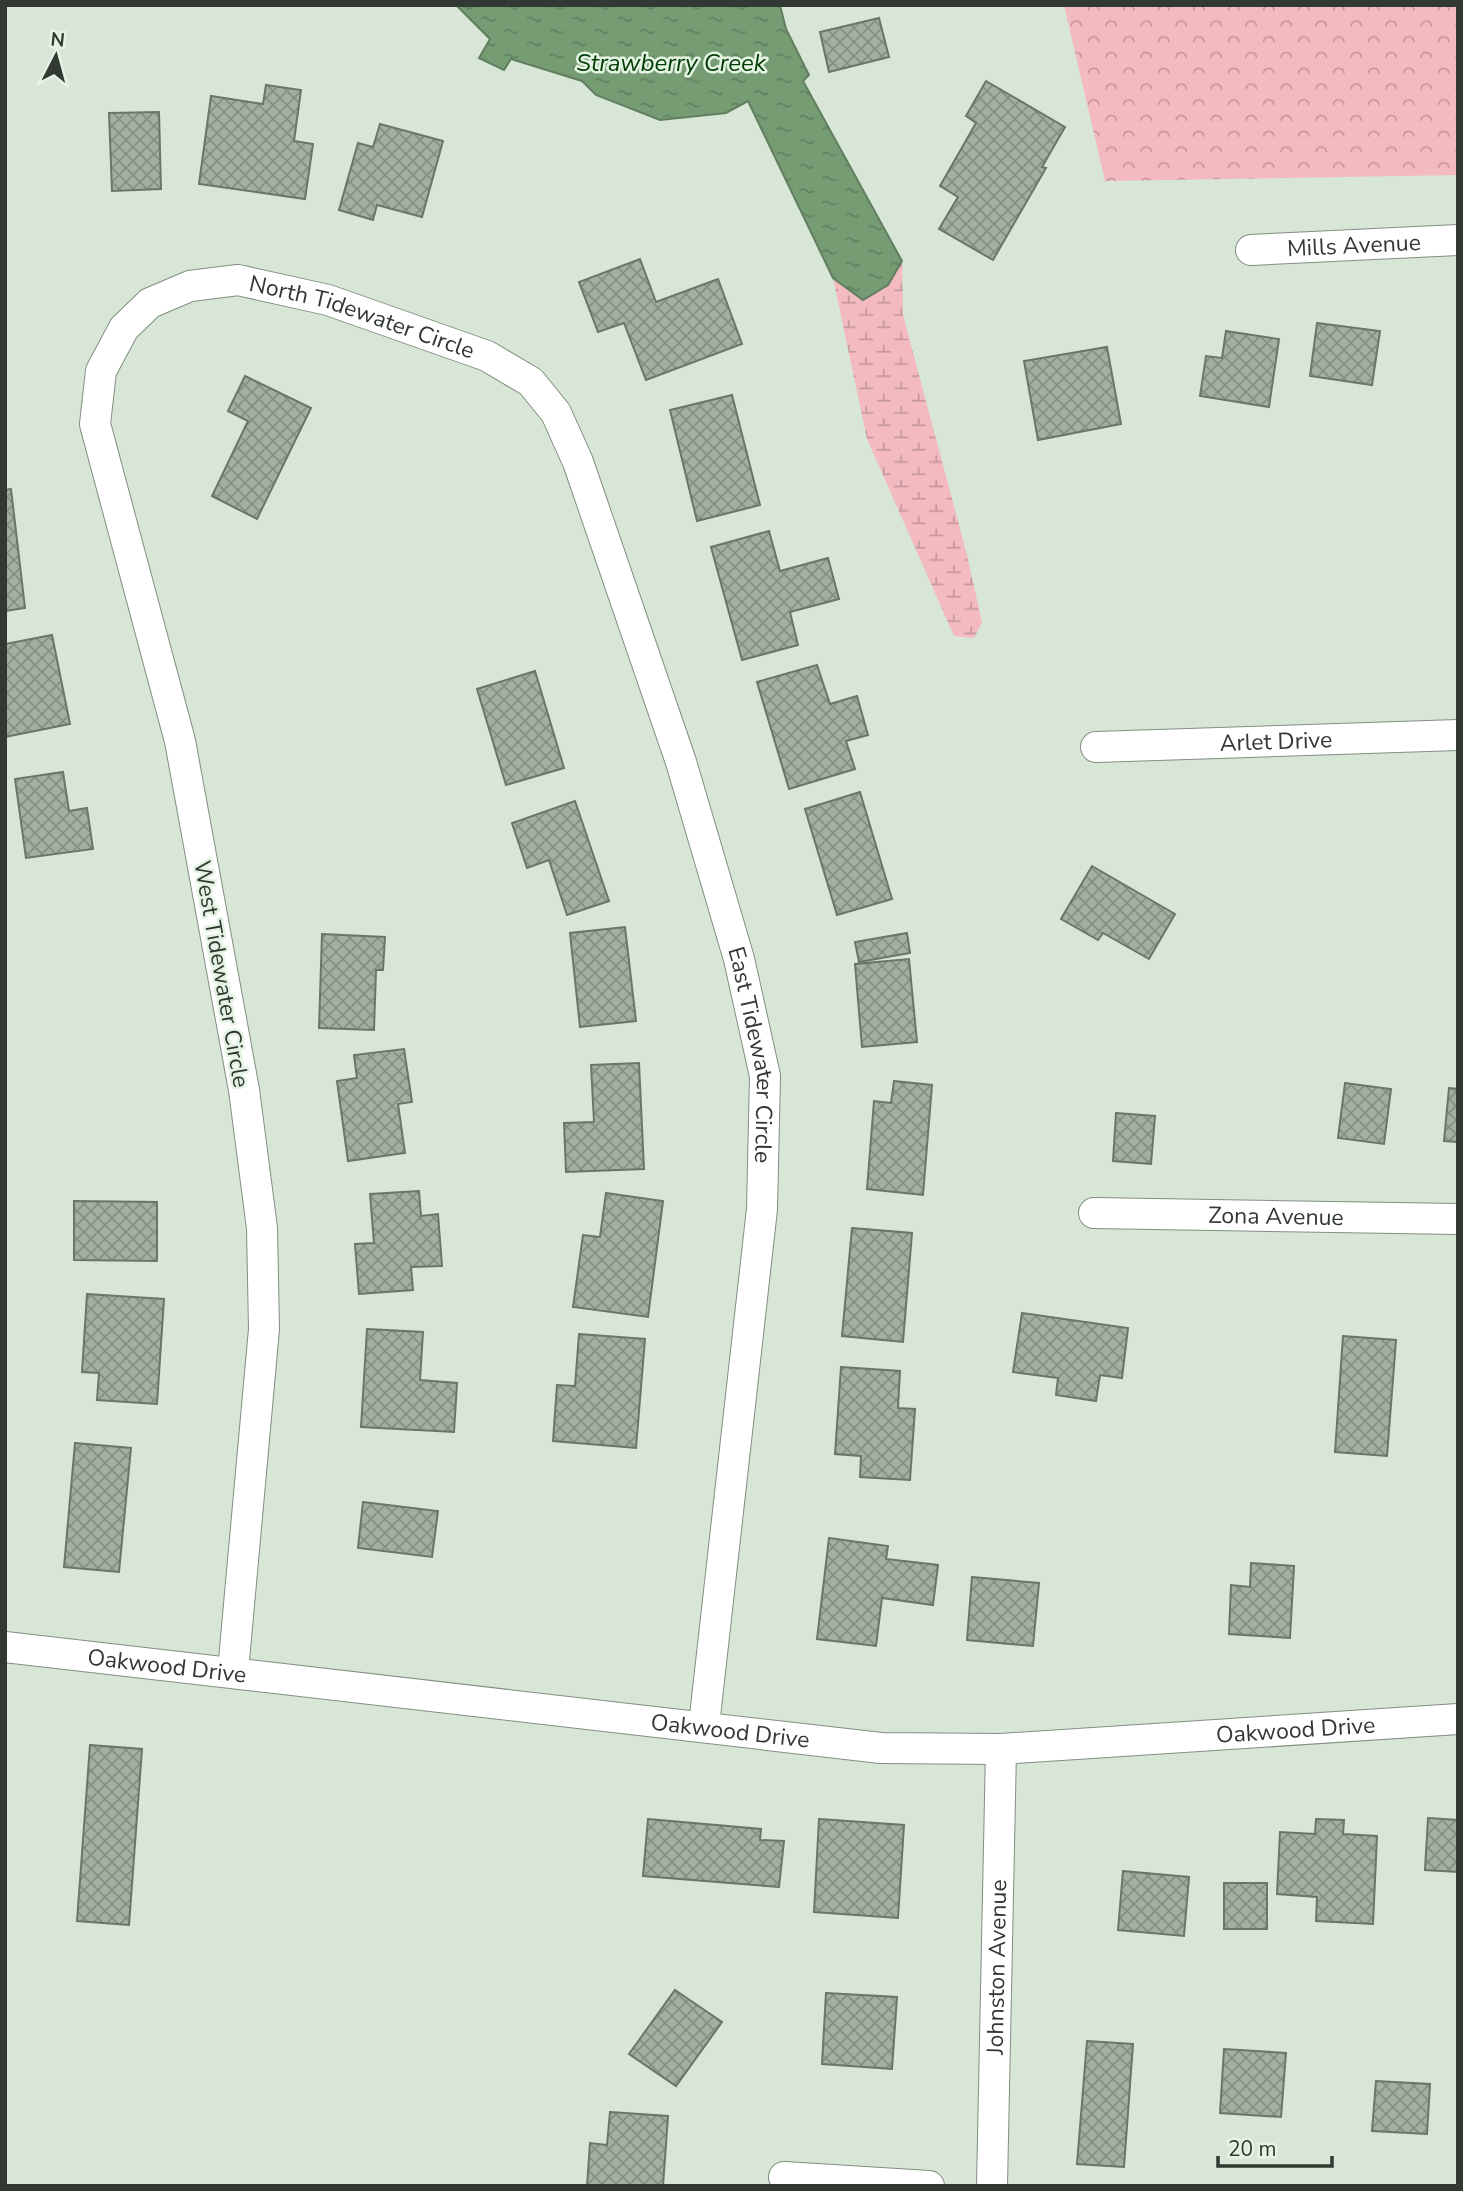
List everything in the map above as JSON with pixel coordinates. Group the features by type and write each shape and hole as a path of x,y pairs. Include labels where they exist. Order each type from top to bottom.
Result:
{"street":[{"name":"Mills Avenue","path":"1251,250 1458,240"},
{"name":"North Tidewater Circle","path":"150,303 190,286 238,280 328,300 487,356 531,383 556,413"},
{"name":"West Tidewater Circle","path":"150,303 124,328 101,371 95,424 180,741 244,1090 262,1228 264,1329 233,1671"},
{"name":"East Tidewater Circle","path":"556,413 579,462 681,762 739,959 765,1076 762,1209 704,1725"},
{"name":"Arlet Drive","path":"1096,747 1458,735"},
{"name":"Zona Avenue","path":"1094,1213 1458,1219"},
{"name":"Oakwood Drive","path":"5,1647 704,1725 881,1748 1001,1749 1458,1719"},
{"name":"Johnston Avenue","path":"992,2186 1001,1749"},
{"path":"784,2177 929,2186"}],"green space":[{"path":"1064,5 1458,5 1458,175 1105,181"},
{"path":"902,261 903,315 967,555 982,623 974,638 954,636 867,439 833,278 863,300 888,285"}],"water":[{"name":"Strawberry Creek","path":"456,5 780,5 786,29 809,75 803,81 902,261 888,285 863,300 833,278 748,101 726,113 660,120 596,95 582,81 511,59 504,70 479,58 490,39"}],"building":[{"path":"879,18 889,57 829,72 820,32"},
{"path":"986,81 1065,127 1042,167 1046,168 993,260 939,229 958,197 940,186 976,123 966,116"},
{"path":"266,85 301,90 294,141 313,144 305,199 199,184 211,96 263,104"},
{"path":"159,112 161,189 112,191 109,113"},
{"path":"380,124 443,141 422,217 377,205 373,220 339,210 358,143 373,147"},
{"path":"640,259 656,302 718,279 742,344 646,380 624,323 598,332 579,282"},
{"path":"1317,323 1380,331 1372,385 1310,376"},
{"path":"1226,331 1279,339 1269,407 1200,396 1206,356 1222,358"},
{"path":"1107,347 1121,424 1038,440 1024,361"},
{"path":"245,376 311,408 257,519 212,496 248,421 228,411"},
{"path":"732,395 760,505 697,521 670,410"},
{"path":"11,489 25,608 5,611 5,490"},
{"path":"769,531 780,571 828,558 839,599 790,612 798,645 742,660 711,547"},
{"path":"52,635 70,724 5,737 5,644"},
{"path":"817,665 830,704 857,696 868,735 846,741 855,769 789,789 757,682"},
{"path":"535,671 564,768 506,785 477,689"},
{"path":"63,772 69,811 87,808 93,849 26,858 15,779"},
{"path":"860,792 892,899 837,915 805,809"},
{"path":"575,801 609,901 567,915 549,860 527,868 512,823"},
{"path":"1092,866 1175,914 1149,959 1103,933 1098,940 1061,919"},
{"path":"625,927 636,1021 580,1027 570,933"},
{"path":"907,933 910,953 859,962 855,942"},
{"path":"322,934 385,937 383,970 376,970 374,1030 319,1028"},
{"path":"909,959 917,1042 862,1047 855,964"},
{"path":"404,1049 412,1102 398,1104 405,1153 348,1161 337,1081 357,1078 354,1055"},
{"path":"639,1063 644,1169 566,1172 564,1123 594,1122 591,1065"},
{"path":"894,1081 932,1085 923,1195 867,1189 874,1101 891,1103"},
{"path":"1345,1083 1391,1089 1384,1144 1338,1138"},
{"path":"1449,1088 1458,1089 1458,1142 1444,1141"},
{"path":"1116,1113 1155,1116 1151,1164 1113,1161"},
{"path":"419,1191 421,1216 438,1214 442,1266 411,1267 413,1290 359,1294 355,1244 374,1243 370,1194"},
{"path":"606,1193 663,1201 648,1317 573,1307 583,1235 600,1237"},
{"path":"74,1201 157,1202 157,1261 74,1260"},
{"path":"852,1228 912,1233 903,1342 842,1336"},
{"path":"87,1294 164,1299 157,1404 97,1400 99,1373 82,1372"},
{"path":"1022,1313 1128,1328 1122,1378 1100,1375 1096,1401 1056,1395 1058,1378 1013,1372"},
{"path":"367,1329 423,1332 420,1380 457,1383 454,1432 361,1427"},
{"path":"579,1334 645,1339 636,1448 553,1441 557,1385 575,1386"},
{"path":"1343,1336 1396,1340 1387,1456 1335,1452"},
{"path":"841,1367 900,1371 898,1408 915,1409 910,1480 860,1477 861,1456 835,1454"},
{"path":"75,1443 131,1448 119,1572 64,1567"},
{"path":"363,1502 438,1511 432,1557 358,1548"},
{"path":"829,1538 888,1546 886,1559 938,1565 933,1605 882,1598 876,1646 817,1639"},
{"path":"1251,1563 1294,1566 1290,1638 1229,1634 1231,1585 1250,1587"},
{"path":"972,1577 1039,1583 1033,1646 967,1640"},
{"path":"90,1745 142,1749 129,1925 77,1921"},
{"path":"1428,1818 1458,1820 1458,1872 1425,1870"},
{"path":"648,1819 761,1829 760,1840 784,1841 779,1887 643,1876"},
{"path":"819,1819 904,1825 898,1918 814,1912"},
{"path":"1316,1819 1344,1820 1343,1834 1377,1836 1373,1924 1316,1921 1317,1897 1277,1894 1280,1832 1315,1834"},
{"path":"1123,1871 1189,1877 1184,1936 1118,1930"},
{"path":"1224,1883 1267,1883 1267,1929 1224,1929"},
{"path":"675,1990 722,2022 676,2086 629,2054"},
{"path":"826,1993 897,1997 892,2069 822,2064"},
{"path":"1087,2041 1133,2044 1124,2167 1077,2164"},
{"path":"1224,2049 1286,2053 1281,2117 1220,2113"},
{"path":"1376,2081 1430,2084 1427,2134 1372,2131"},
{"path":"610,2112 668,2116 663,2186 587,2186 590,2143 607,2145"}]}
